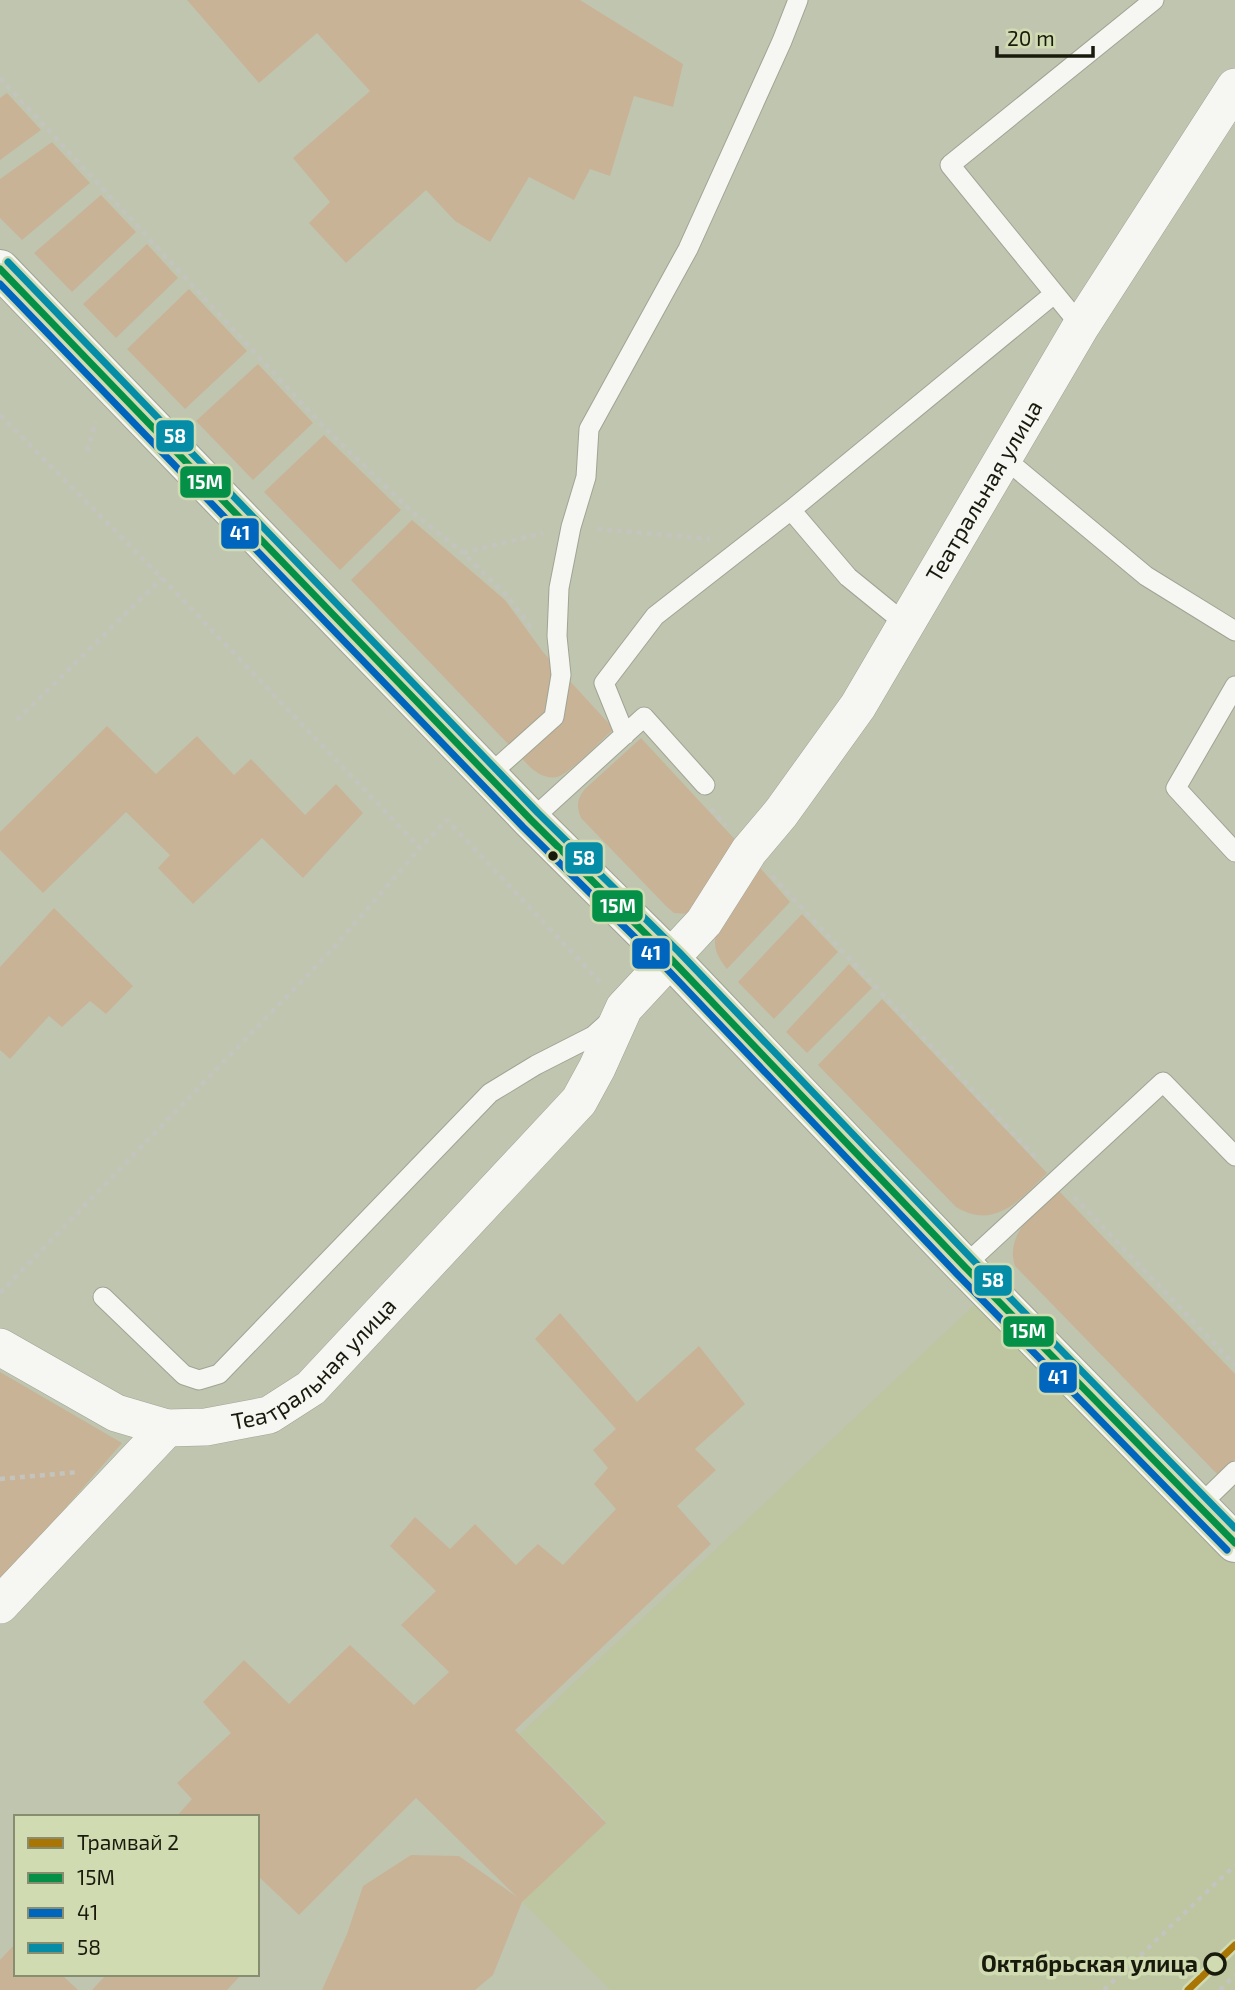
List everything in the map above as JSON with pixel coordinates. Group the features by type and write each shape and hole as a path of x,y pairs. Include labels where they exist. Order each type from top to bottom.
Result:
{"main road":[{"path":"0,269 488,776 671,959 964,1266 1235,1543"}],"street":[{"name":"Театральная улица","path":"0,1347 116,1413 167,1428 206,1427 269,1416 311,1388 579,1101 624,1007 704,922 749,851 858,706 1081,326 1235,87"},
{"path":"0,1605 167,1428"}],"lane":[{"path":"488,776 554,717 560,669 556,636 559,588 571,527 586,477 589,429 688,249 798,0"},
{"path":"1081,326 950,165 1154,0"},
{"path":"625,735 604,682 655,616 791,510 1054,294"},
{"path":"1003,457 1146,576 1235,631"},
{"path":"791,510 848,577 907,625"},
{"path":"1235,686 1176,788 1235,852"},
{"path":"531,820 644,717 705,794"},
{"path":"103,1297 184,1374 199,1380 219,1374 490,1093 536,1065 593,1036 624,1007"},
{"path":"964,1266 1163,1082 1235,1156"},
{"path":"1199,1506 1235,1471"}],"path":[{"path":"0,78 323,426 411,511 463,553 509,597 560,669"},
{"path":"0,415 162,578 420,848"},
{"path":"463,553 571,527 749,542"},
{"path":"18,720 162,578"},
{"path":"705,794 749,851 1235,1365"},
{"path":"0,1293 330,953 447,820 624,1007"},
{"path":"0,1479 130,1467"},
{"path":"1104,1990 1235,1865"},
{"path":"1220,1990 1235,1975"}],"shaded area":[{"path":"187,0 580,0 683,64 673,107 634,96 610,176 590,169 574,200 529,177 490,242 455,221 426,190 346,263 309,223 330,202 293,158 370,91 317,33 259,83"},
{"path":"7,93 41,130 0,160 0,98"},
{"path":"52,142 90,183 22,240 0,218 0,179"},
{"path":"101,195 136,232 72,292 34,253"},
{"path":"147,244 178,278 116,338 83,304"},
{"path":"189,289 247,351 185,409 127,349"},
{"path":"258,364 313,423 253,480 196,421"},
{"path":"324,435 401,510 340,570 264,492"},
{"path":"412,520 505,600 543,652 614,729 563,774 546,777 531,768 351,580"},
{"path":"107,726 156,774 197,736 234,775 251,759 305,815 336,784 363,813 303,878 262,838 193,904 158,868 170,855 126,812 43,893 0,850 0,832"},
{"path":"641,738 741,846 688,914 674,913 666,906 579,814 578,803 585,789"},
{"path":"754,861 790,902 727,969 716,950 716,935 724,914"},
{"path":"54,908 133,986 106,1014 90,1001 62,1027 49,1016 10,1059 0,1050 0,967"},
{"path":"802,914 838,952 774,1019 738,982"},
{"path":"849,964 872,988 807,1053 786,1032"},
{"path":"882,999 1047,1173 1006,1209 983,1215 956,1207 818,1065"},
{"path":"1058,1190 1235,1374 1235,1459 1218,1475 1015,1266 1014,1243 1018,1233"},
{"path":"992,1288 1235,1539 1235,1990 610,1990 522,1902 605,1819 520,1734"},
{"path":"560,1313 637,1402 699,1346 745,1404 695,1449 716,1470 677,1506 711,1544 515,1730 606,1823 522,1902 493,1975 475,1990 322,1990 347,1934 363,1886 411,1855 459,1856 517,1897 416,1798 299,1915 259,1877 259,1815 178,1815 192,1799 177,1783 231,1733 203,1702 244,1660 289,1704 350,1645 414,1705 449,1672 401,1625 436,1591 390,1546 415,1517 450,1549 475,1524 516,1565 538,1544 563,1565 616,1509 594,1484 608,1468 593,1450 616,1429 535,1339"},
{"path":"0,1372 122,1443 0,1583"},
{"path":"14,1945 14,1976 63,1976 78,1990 0,1990 0,1960"},
{"path":"105,1976 240,1976 227,1990 92,1990"}],"tram line":[{"name":"2","path":"1188,1990 1235,1945"}],"transit line":[{"name":"58","path":"8,262 538,813 679,952 972,1259 1235,1528"},
{"name":"15М","path":"0,269 531,820 671,959 964,1266 1235,1543"},
{"name":"41","path":"0,284 523,827 664,966 956,1273 1227,1550"}],"place":[{"name":"Октябрьская улица","path":"1215,1964"}]}
